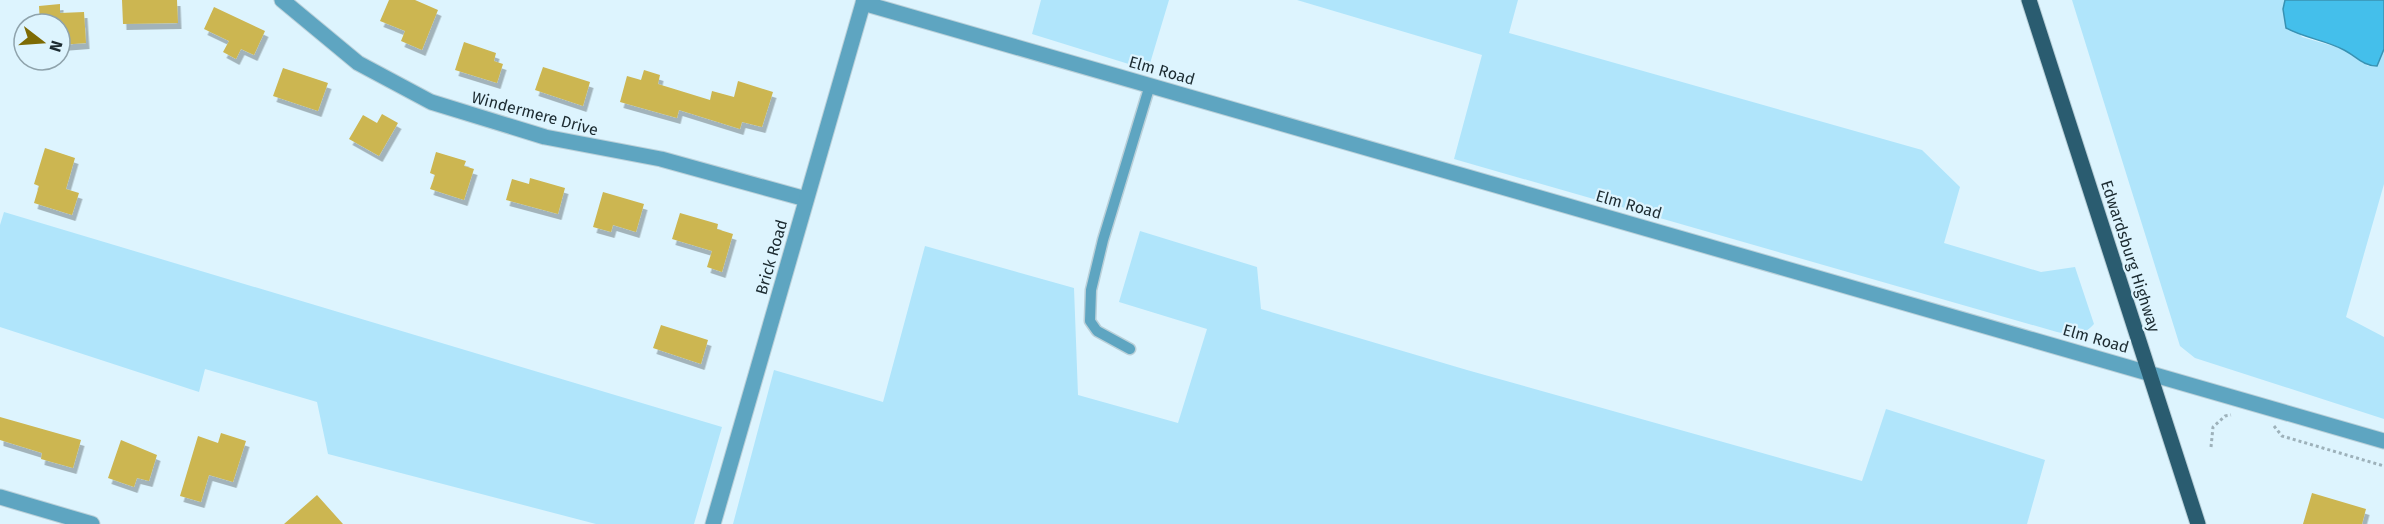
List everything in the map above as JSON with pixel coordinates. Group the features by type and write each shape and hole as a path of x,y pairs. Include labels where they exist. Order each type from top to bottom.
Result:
{"main road":[{"name":"Edwardsburg Highway","path":"2029,0 2198,524"}],"street":[{"name":"Windermere Drive","path":"282,0 358,63 431,102 545,137 661,159 806,199"},
{"name":"Brick Road","path":"713,524 864,2"},
{"name":"Elm Road","path":"864,2 2384,441"},
{"path":"0,497 92,524"}],"lane":[{"path":"1130,349 1097,332 1090,321 1091,290 1150,85"}],"path":[{"path":"2211,447 2213,427 2225,416 2234,415"},
{"path":"2271,423 2282,436 2384,466"}],"shaded area":[{"path":"1041,0 1169,0 1148,70 1032,34"},
{"path":"1297,0 1518,0 1509,33 1922,150 1960,187 1944,243 2041,272 2075,267 2094,324 2086,331 2077,334 2057,332 1454,159 1482,55"},
{"path":"2072,0 2285,0 2283,9 2302,37 2343,49 2368,66 2377,66 2384,49 2384,184 2346,317 2384,337 2384,419 2195,358 2180,346"},
{"path":"4,212 722,427 694,524 596,524 328,454 317,402 205,369 199,392 0,327 0,225"},
{"path":"1140,231 1257,267 1261,309 1467,370 1862,481 1886,409 2045,460 2027,524 733,524 774,370 883,402 925,246 1074,288 1078,395 1178,423 1207,329 1119,302"}],"water":[{"path":"2285,0 2384,0 2384,49 2377,66 2364,63 2337,47 2286,28 2283,9"}],"building":[{"path":"122,0 177,0 178,23 123,24"},
{"path":"389,0 415,0 438,10 422,50 401,41 405,31 380,21"},
{"path":"60,4 60,12 39,12 39,6"},
{"path":"214,7 265,31 254,55 241,49 236,59 223,52 229,41 204,29"},
{"path":"72,12 84,12 86,43 72,44"},
{"path":"464,42 496,53 494,61 503,64 497,83 455,70"},
{"path":"543,67 590,82 583,106 535,90"},
{"path":"283,68 328,83 318,111 273,96"},
{"path":"644,70 660,75 658,84 710,100 712,91 734,97 738,81 773,92 762,127 742,122 740,129 679,110 677,118 620,102 627,76 641,80"},
{"path":"382,114 398,123 379,156 349,139 363,115 377,123"},
{"path":"45,148 75,158 66,189 79,193 72,215 34,203 39,186 34,184"},
{"path":"436,152 466,161 464,166 474,169 464,200 430,189 435,175 430,173"},
{"path":"530,178 565,188 558,214 506,200 512,179 529,184"},
{"path":"603,192 644,204 636,232 613,225 611,232 593,227"},
{"path":"680,213 718,224 717,229 733,234 722,272 707,267 712,251 672,239"},
{"path":"661,325 708,340 701,364 653,348"},
{"path":"0,417 81,440 73,468 41,459 42,453 0,440"},
{"path":"221,433 246,441 233,482 209,475 201,502 180,496 198,436 218,443"},
{"path":"121,440 157,455 149,481 137,478 134,487 108,478"},
{"path":"2312,493 2366,509 2362,524 2303,524"},
{"path":"317,495 343,524 284,524"}]}
